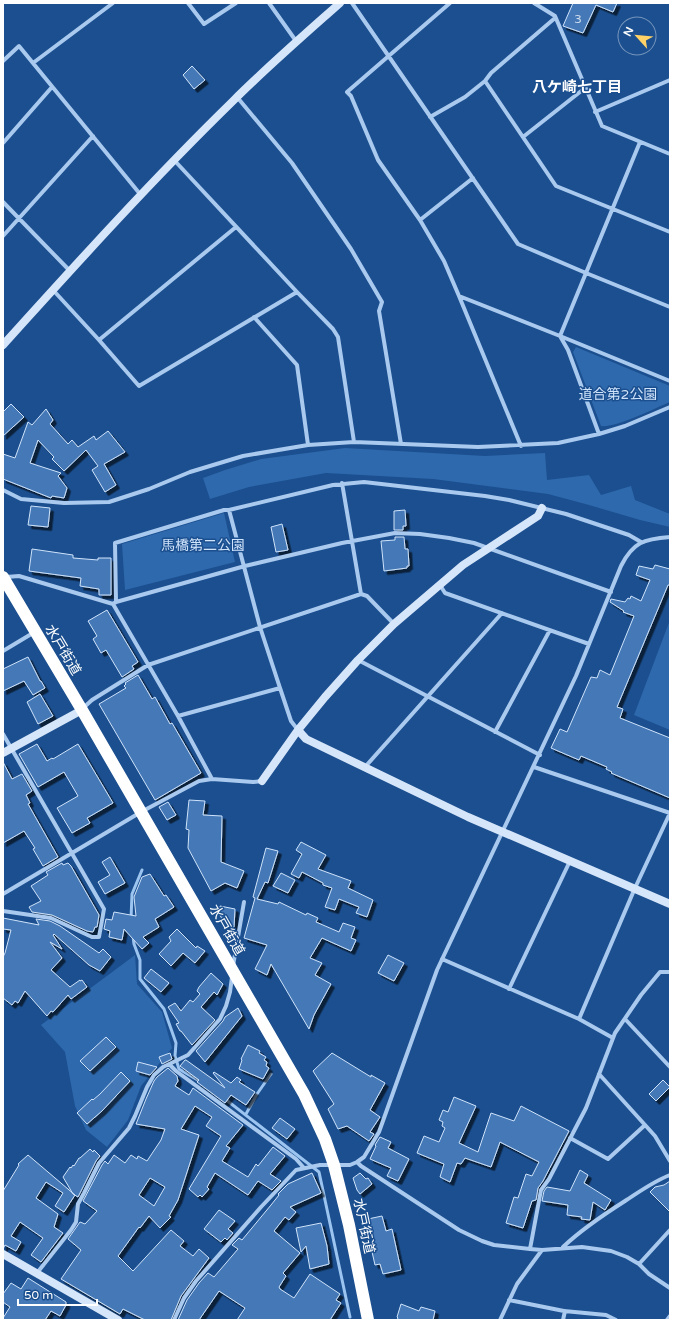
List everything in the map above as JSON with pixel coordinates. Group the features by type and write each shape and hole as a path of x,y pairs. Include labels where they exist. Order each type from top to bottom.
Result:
{"highway":[{"name":"水戸街道","path":"3,577 82,710 304,1094 320,1128 334,1165 349,1225 368,1320"}],"street":[{"path":"33,63 113,3"},
{"path":"188,3 204,24 236,3"},
{"path":"269,3 297,42"},
{"path":"3,345 140,194 237,97 340,3"},
{"path":"352,3 518,244 670,307"},
{"path":"450,3 348,92 378,160 420,220 444,261 521,446"},
{"path":"534,3 555,16 602,126 670,154"},
{"path":"430,117 465,97 556,18"},
{"path":"3,60 19,46 140,194"},
{"path":"596,112 670,80"},
{"path":"485,81 556,186 670,232"},
{"path":"3,143 52,87"},
{"path":"523,137 585,88"},
{"path":"237,97 292,163 350,249 382,302 379,311 401,444"},
{"path":"3,236 93,136"},
{"path":"560,336 640,142"},
{"path":"174,160 296,292 333,329 338,337 354,442"},
{"path":"420,220 473,178"},
{"path":"3,202 70,271"},
{"path":"99,340 236,227"},
{"path":"53,290 139,386 296,292"},
{"path":"459,296 670,381"},
{"path":"254,317 297,365 308,445"},
{"path":"560,336 568,350 599,434"},
{"path":"3,490 21,499 64,503 109,502 150,489 190,472 231,459 308,445 354,442 448,447 521,446 558,443 599,434 625,426 670,408"},
{"path":"212,779 115,603 115,543 167,526 224,510 321,487 364,482 485,496 542,508 566,514 629,535 641,542"},
{"path":"342,484 361,594"},
{"path":"3,894 141,812 199,781 212,779 253,782 262,781 298,730 325,696 394,624 463,565 538,516 542,508"},
{"path":"229,510 260,627 291,721 306,739 503,832 670,904"},
{"path":"3,577 19,576 115,603 244,566 352,541 395,534 420,534 449,538 488,548 611,592"},
{"path":"174,1320 184,1298 196,1280 296,1170 318,1165 350,1165 364,1157 379,1132 442,959 540,755 576,676 621,566 627,554 641,542 670,537"},
{"path":"440,585 445,593 589,644"},
{"path":"7,751 82,710 92,700 148,665 260,627 361,594 367,596 394,624"},
{"path":"365,768 502,613"},
{"path":"495,732 550,630"},
{"path":"3,651 35,632"},
{"path":"358,660 540,755"},
{"path":"178,716 280,688"},
{"path":"3,734 7,751 104,909 99,937 92,937 51,918 3,911"},
{"path":"534,767 670,813 635,888 579,1020"},
{"path":"509,989 570,861"},
{"path":"37,1273 76,1222 78,1204 100,1163 129,1128 136,1116 147,1087 154,1075 163,1067 188,1055 220,1019 230,992 232,969 244,902"},
{"path":"442,959 579,1020 613,1038"},
{"path":"530,1249 541,1190 550,1179 586,1108 613,1038 641,995 660,972 670,972"},
{"path":"625,1019 670,1067"},
{"path":"172,1064 176,1071 305,1167"},
{"path":"599,1074 655,1136 670,1161"},
{"path":"570,1138 608,1159 645,1125"},
{"path":"357,1162 459,1230 475,1238 494,1245 530,1249 542,1250 582,1247 611,1251 627,1257 639,1264 670,1288"},
{"path":"563,1248 580,1232 607,1212 641,1190 670,1175"},
{"path":"639,1264 670,1230"},
{"path":"500,1320 518,1284 542,1250"},
{"path":"3,1254 118,1320"},
{"path":"509,1300 565,1311 606,1315 616,1320"},
{"path":"563,1320 565,1311"},
{"path":"667,1320 670,1316"}],"green space":[{"name":"道合第2公園","path":"576,347 670,386 670,402 625,421 608,426 601,426 573,352"},
{"path":"345,448 485,456 545,453 547,480 589,475 601,495 631,486 635,500 670,514 670,527 548,494 433,479 326,473 249,487 210,499 203,478 261,459"},
{"name":"馬橋第二公園","path":"224,513 235,562 125,590 122,544"},
{"path":"670,620 670,730 634,715"},
{"path":"135,955 137,984 162,1012 172,1048 141,1086 128,1120 107,1147 86,1130 75,1106 65,1052 41,1025"}],"building":[{"path":"573,3 617,3 613,12 596,5 583,33 563,26"},
{"path":"192,66 205,80 194,89 183,75"},
{"path":"11,404 24,417 3,436 3,412"},
{"path":"46,409 53,420 50,424 68,444 72,440 78,447 94,436 96,440 108,431 125,452 104,464 116,485 105,492 92,470 98,466 86,450 64,471 52,459 54,457 38,440 30,463 61,473 58,476 67,488 64,498 52,496 51,498 3,479 3,454 15,458 28,422 32,425"},
{"path":"31,506 50,508 48,527 28,525"},
{"path":"405,510 406,526 403,526 403,530 394,530 394,511"},
{"path":"282,524 288,550 276,552 271,527"},
{"path":"395,537 404,537 405,549 408,549 409,566 407,566 407,568 384,571 381,541 395,540"},
{"path":"32,549 73,555 73,558 98,560 98,558 111,558 111,595 99,595 99,589 80,586 81,578 29,571"},
{"path":"655,565 670,569 670,585 668,585 617,707 623,709 620,718 670,738 670,798 611,773 612,772 606,769 607,767 581,756 579,760 551,748 560,729 567,732 591,677 597,678 600,670 610,675 634,616 623,612 624,611 610,602 611,599 625,602 628,598 630,599 631,596 641,601 650,580 636,575 639,566 653,569"},
{"path":"107,610 138,662 132,666 134,669 122,677 106,650 101,653 93,639 97,636 88,621"},
{"path":"28,657 45,688 33,695 24,681 3,691 3,669"},
{"path":"138,675 152,699 155,697 170,724 172,723 201,773 155,800 99,704 126,688 124,686 126,684 125,683"},
{"path":"40,694 53,716 38,724 27,702"},
{"path":"37,744 47,761 78,744 113,803 87,818 90,823 72,833 57,808 78,796 64,772 38,787 19,754"},
{"path":"3,762 12,779 22,774 32,791 26,795 30,803 28,804 58,857 43,866 33,849 35,848 24,831 3,843"},
{"path":"189,800 205,801 203,815 222,816 221,862 244,871 237,888 225,883 211,891 188,848 189,830 186,829"},
{"path":"168,802 176,815 167,820 159,807"},
{"path":"301,842 326,855 318,869 351,881 348,888 373,900 367,917 356,913 359,907 339,899 335,910 325,907 332,888 323,885 323,883 302,872 299,878 291,874 302,854 296,850"},
{"path":"266,848 278,851 268,883 265,882 257,899 278,904 279,902 306,915 307,913 318,918 316,922 339,932 343,923 355,927 351,938 356,940 351,951 322,938 310,958 322,963 315,975 331,984 314,1015 309,1029 271,964 267,975 255,969 267,945 244,938"},
{"path":"110,857 125,883 105,894 98,882 110,875 102,862"},
{"path":"62,863 63,865 68,863 71,866 99,915 97,927 95,927 93,932 87,931 52,915 32,912 29,907 41,901 31,886 48,875 46,872"},
{"path":"281,873 295,880 288,893 273,886"},
{"path":"150,874 164,896 166,895 174,907 155,919 159,927 143,937 149,943 142,949 124,929 122,940 109,937 110,931 104,929 106,919 112,920 114,912 136,916 134,897 142,877"},
{"path":"220,906 235,909 234,927 225,925 219,913"},
{"path":"3,918 39,925 36,919 50,921 60,926 99,953 103,949 111,957 100,971 89,965 54,934 53,935 62,949 50,942 62,958 51,970 70,987 82,980 87,987 71,999 68,995 53,1012 51,1011 47,1016 25,991 18,1003 15,1001 12,1005 3,998 3,957 11,930 3,929"},
{"path":"177,929 196,948 197,946 205,951 195,963 183,953 171,966 159,954 171,941 169,937"},
{"path":"388,955 404,963 394,981 378,973"},
{"path":"151,969 169,983 161,992 144,978"},
{"path":"211,973 223,984 217,995 214,992 201,1007 215,1020 192,1045 180,1031 176,1024 179,1023 168,1007 175,1003 181,1011 190,1000 193,1002 200,994 197,991 199,987"},
{"path":"238,1008 242,1016 205,1062 196,1051 225,1017"},
{"path":"106,1037 116,1047 90,1071 80,1061"},
{"path":"248,1045 260,1051 259,1053 266,1057 264,1060 267,1062 266,1066 269,1068 263,1079 239,1069 241,1059"},
{"path":"170,1053 172,1059 162,1064 159,1057"},
{"path":"332,1053 371,1077 371,1075 385,1083 370,1110 380,1117 370,1132 374,1134 369,1141 347,1126 338,1129 328,1109 334,1104 313,1071"},
{"path":"185,1060 225,1088 213,1073 214,1072 231,1083 237,1077 241,1080 239,1082 255,1092 246,1105 231,1095 225,1103 197,1082 199,1080 180,1066"},
{"path":"138,1062 157,1067 150,1075 136,1071"},
{"path":"168,1068 177,1076 178,1081 175,1086 189,1095 193,1088 243,1125 226,1146 230,1148 222,1161 248,1177 256,1164 258,1166 273,1147 285,1156 270,1174 281,1181 272,1190 258,1181 248,1195 215,1173 207,1187 209,1189 202,1197 200,1195 198,1197 189,1189 221,1136 206,1126 212,1117 195,1106 181,1129 199,1135 178,1200 169,1216 171,1217 160,1228 149,1216 118,1256 133,1271 171,1230 184,1241 180,1246 193,1256 199,1249 209,1258 181,1296 171,1320 145,1320 123,1309 120,1314 61,1279 81,1250 68,1239 80,1222 85,1224 97,1211 83,1201 102,1165 105,1161 108,1164 114,1155 125,1163 131,1155 137,1159 138,1156 147,1161 161,1140 165,1129 136,1124 157,1077","holes":["150,1178 165,1187 154,1206 139,1195"]},
{"path":"121,1072 130,1081 102,1111 87,1124 77,1113 92,1099 93,1100 100,1094"},
{"path":"663,1080 670,1087 656,1101 649,1094"},
{"path":"454,1097 476,1106 459,1143 478,1152 491,1113 514,1121 521,1106 569,1131 538,1188 536,1200 532,1201 523,1228 506,1223 514,1197 518,1198 526,1174 532,1176 539,1162 500,1142 491,1167 465,1158 461,1164 457,1163 450,1182 440,1177 444,1164 417,1153 424,1136 439,1142 445,1128 442,1126 443,1122 439,1120 443,1110 448,1112"},
{"path":"280,1118 295,1129 287,1139 272,1128"},
{"path":"380,1137 391,1142 388,1148 409,1159 398,1181 387,1176 391,1168 370,1159 376,1146 375,1145"},
{"path":"90,1149 93,1152 94,1150 100,1156 78,1197 73,1194 63,1177 70,1167 71,1168 73,1165 74,1166 79,1158"},
{"path":"28,1155 75,1195 64,1212 55,1206 63,1193 46,1182 36,1198 58,1214 54,1227 63,1233 41,1262 31,1255 43,1238 20,1222 11,1236 21,1242 16,1251 5,1245 3,1249 3,1191 19,1165 18,1164"},
{"path":"580,1170 588,1175 584,1183 611,1200 605,1210 593,1202 590,1220 581,1219 582,1217 567,1215 568,1205 542,1201 544,1191 547,1187 570,1191"},
{"path":"312,1173 321,1193 290,1207 296,1212 289,1220 285,1217 274,1231 300,1253 283,1273 286,1276 279,1287 294,1298 310,1274 340,1294 336,1300 341,1303 330,1320 237,1320 245,1308 219,1291 199,1320 178,1320 187,1300 199,1283 208,1273 214,1277 238,1249 232,1245 239,1238 242,1240 279,1195 278,1194 288,1184"},
{"path":"360,1173 366,1179 368,1178 372,1184 360,1194 353,1178"},
{"path":"670,1181 670,1212 650,1192 655,1187 664,1185"},
{"path":"219,1210 235,1221 228,1229 233,1233 227,1240 225,1238 221,1242 204,1229"},
{"path":"382,1216 386,1231 392,1229 401,1270 383,1274 380,1264 375,1265 370,1243 373,1242 368,1219"},
{"path":"321,1223 327,1246 329,1264 310,1269 306,1246 301,1252 296,1228"},
{"path":"28,1278 66,1302 60,1316 51,1311 45,1320 3,1320 10,1307 3,1302 3,1294 11,1283 21,1289"},
{"path":"401,1304 419,1311 421,1307 435,1311 433,1320 397,1320"}],"waterway":[{"path":"131,919 132,894 142,870"},
{"path":"133,936 134,944 140,960 140,979 164,1009 176,1043 175,1056 179,1069 201,1082"},
{"path":"246,1114 257,1094 271,1074"},
{"path":"225,1099 319,1172 350,1317"}],"district":[{"name":"八ケ崎七丁目","path":"577,87"}]}
